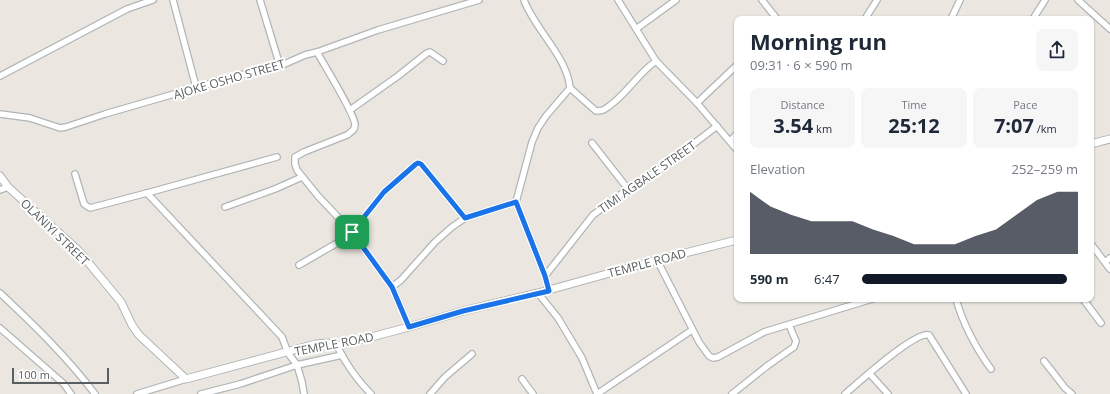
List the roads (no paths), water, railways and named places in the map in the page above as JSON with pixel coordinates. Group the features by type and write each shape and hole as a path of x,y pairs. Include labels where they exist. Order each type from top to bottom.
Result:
{"street":[{"path":"0,76 127,9 153,0"},
{"path":"173,0 196,87"},
{"path":"260,0 280,66"},
{"name":"AJOKE OSHO STREET","path":"0,114 30,118 60,128 66,127 104,114 196,87 280,66 305,55 378,30 479,0"},
{"path":"524,0 528,12 569,77 570,88 596,110 604,110 656,61"},
{"path":"618,0 656,61 698,103 734,146"},
{"path":"636,29 676,0"},
{"path":"762,0 775,16"},
{"path":"867,16 877,0"},
{"path":"952,16 960,0"},
{"path":"1035,16 1045,0"},
{"path":"1078,0 1110,29"},
{"path":"316,52 350,110 355,125 353,131 347,135 295,157 297,170 352,232 392,287 409,327"},
{"path":"350,110 398,76 427,53 430,52 443,61"},
{"path":"698,103 734,68"},
{"path":"549,291 545,276 516,202 532,142 538,128 546,116 570,88"},
{"name":"TIMI AGBALE STREET","path":"545,276 593,215 628,189 662,168 717,126"},
{"path":"730,141 734,137"},
{"path":"1094,143 1110,139"},
{"path":"592,143 628,189"},
{"path":"75,174 84,204 90,208 277,156"},
{"path":"299,266 339,242 352,232 384,192 418,163 421,164 465,218"},
{"name":"OLANIYI STREET","path":"0,176 8,187 78,250 121,302 132,325 139,335 186,379"},
{"path":"224,207 262,194 302,177"},
{"path":"0,190 8,187"},
{"path":"147,193 282,337 288,353 296,365 302,382 304,394"},
{"path":"392,287 401,280 435,242 465,218 516,202"},
{"name":"TEMPLE ROAD","path":"186,379 288,353 316,344 328,343 337,346 463,311 549,291 657,260 734,241"},
{"path":"1094,248 1110,269"},
{"path":"1104,262 1110,258"},
{"path":"657,260 692,330 709,356 713,358 718,357 764,332 862,302"},
{"path":"0,293 24,315 75,369 94,394"},
{"path":"538,293 558,318 582,358 597,394 692,330"},
{"path":"957,302 960,312 979,352 991,369"},
{"path":"1085,302 1101,323"},
{"path":"732,394 794,347 796,341 789,325"},
{"path":"0,328 64,384 70,394"},
{"path":"845,394 890,356 924,334 929,335 966,394"},
{"path":"337,346 347,365 371,394"},
{"path":"430,394 445,377 472,354"},
{"path":"201,394 240,384 296,365 342,355"},
{"path":"1044,361 1065,388 1072,394"},
{"path":"870,374 888,394"},
{"path":"137,394 186,379"},
{"path":"522,379 532,394"}]}
